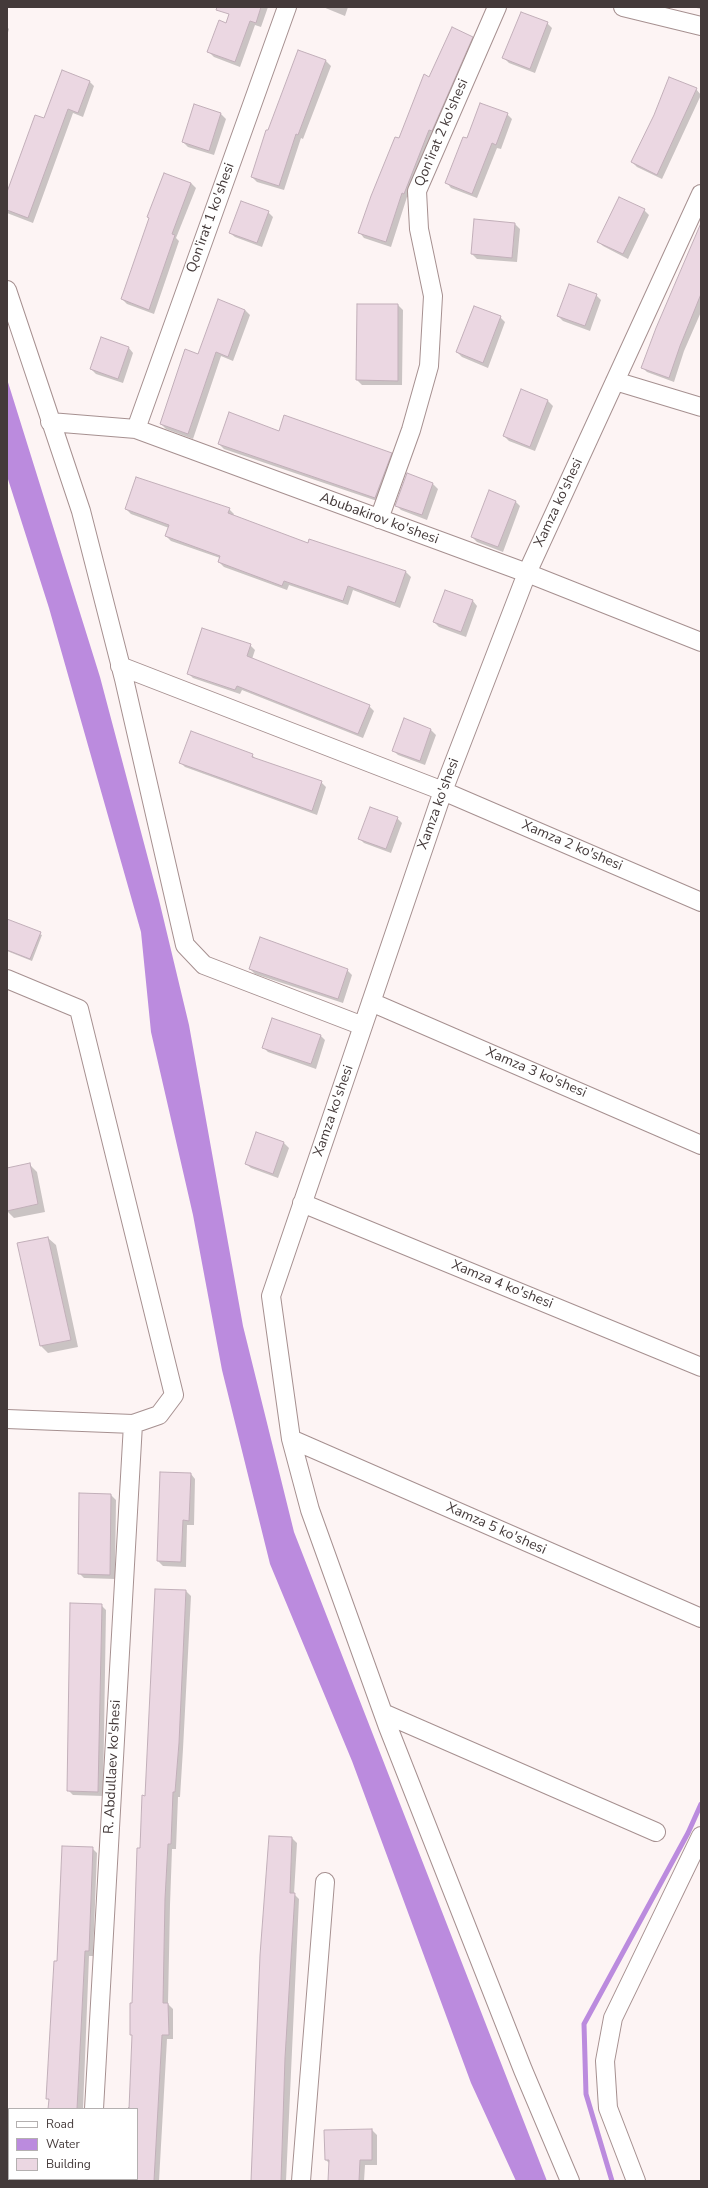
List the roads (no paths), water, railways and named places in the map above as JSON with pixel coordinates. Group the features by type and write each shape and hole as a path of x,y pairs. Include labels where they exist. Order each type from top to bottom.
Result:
{"street":[{"name":"Qon'irat 1 ko'shesi","path":"136,429 287,7"},
{"name":"Qon'irat 2 ko'shesi","path":"378,519 411,430 429,366 434,296 419,229 417,191 497,7"},
{"path":"623,7 701,26"},
{"name":"Xamza ko'shesi","path":"570,2181 523,2070 383,1713 310,1510 291,1440 271,1296 443,791 527,573 701,194"},
{"path":"7,290 81,511 120,666 185,945 204,965 363,1026"},
{"path":"615,381 701,407"},
{"name":"Abubakirov ko'shesi","path":"50,422 136,429 527,573 701,642"},
{"name":"Xamza 2 ko'shesi","path":"120,666 443,791 701,902"},
{"path":"7,979 78,1009 174,1395 159,1415 133,1424 7,1419"},
{"name":"Xamza 3 ko'shesi","path":"371,1002 701,1145"},
{"name":"Xamza 4 ko'shesi","path":"302,1203 701,1367"},
{"name":"R. Abdullaev ko'shesi","path":"94,2108 133,1424"},
{"name":"Xamza 5 ko'shesi","path":"291,1440 701,1618"},
{"path":"383,1713 656,1832"},
{"path":"636,2181 608,2108 605,2061 613,2018 701,1836"},
{"path":"301,2181 324,1882"}],"water":[{"path":"7,379 100,677 159,900 189,1025 243,1326 294,1532 547,2181 516,2181 471,2083 352,1761 270,1564 222,1370 193,1215 151,1032 141,932 49,608 7,476"}],"waterway":[{"path":"612,2181 586,2094 584,2024 688,1833 701,1804"}]}
